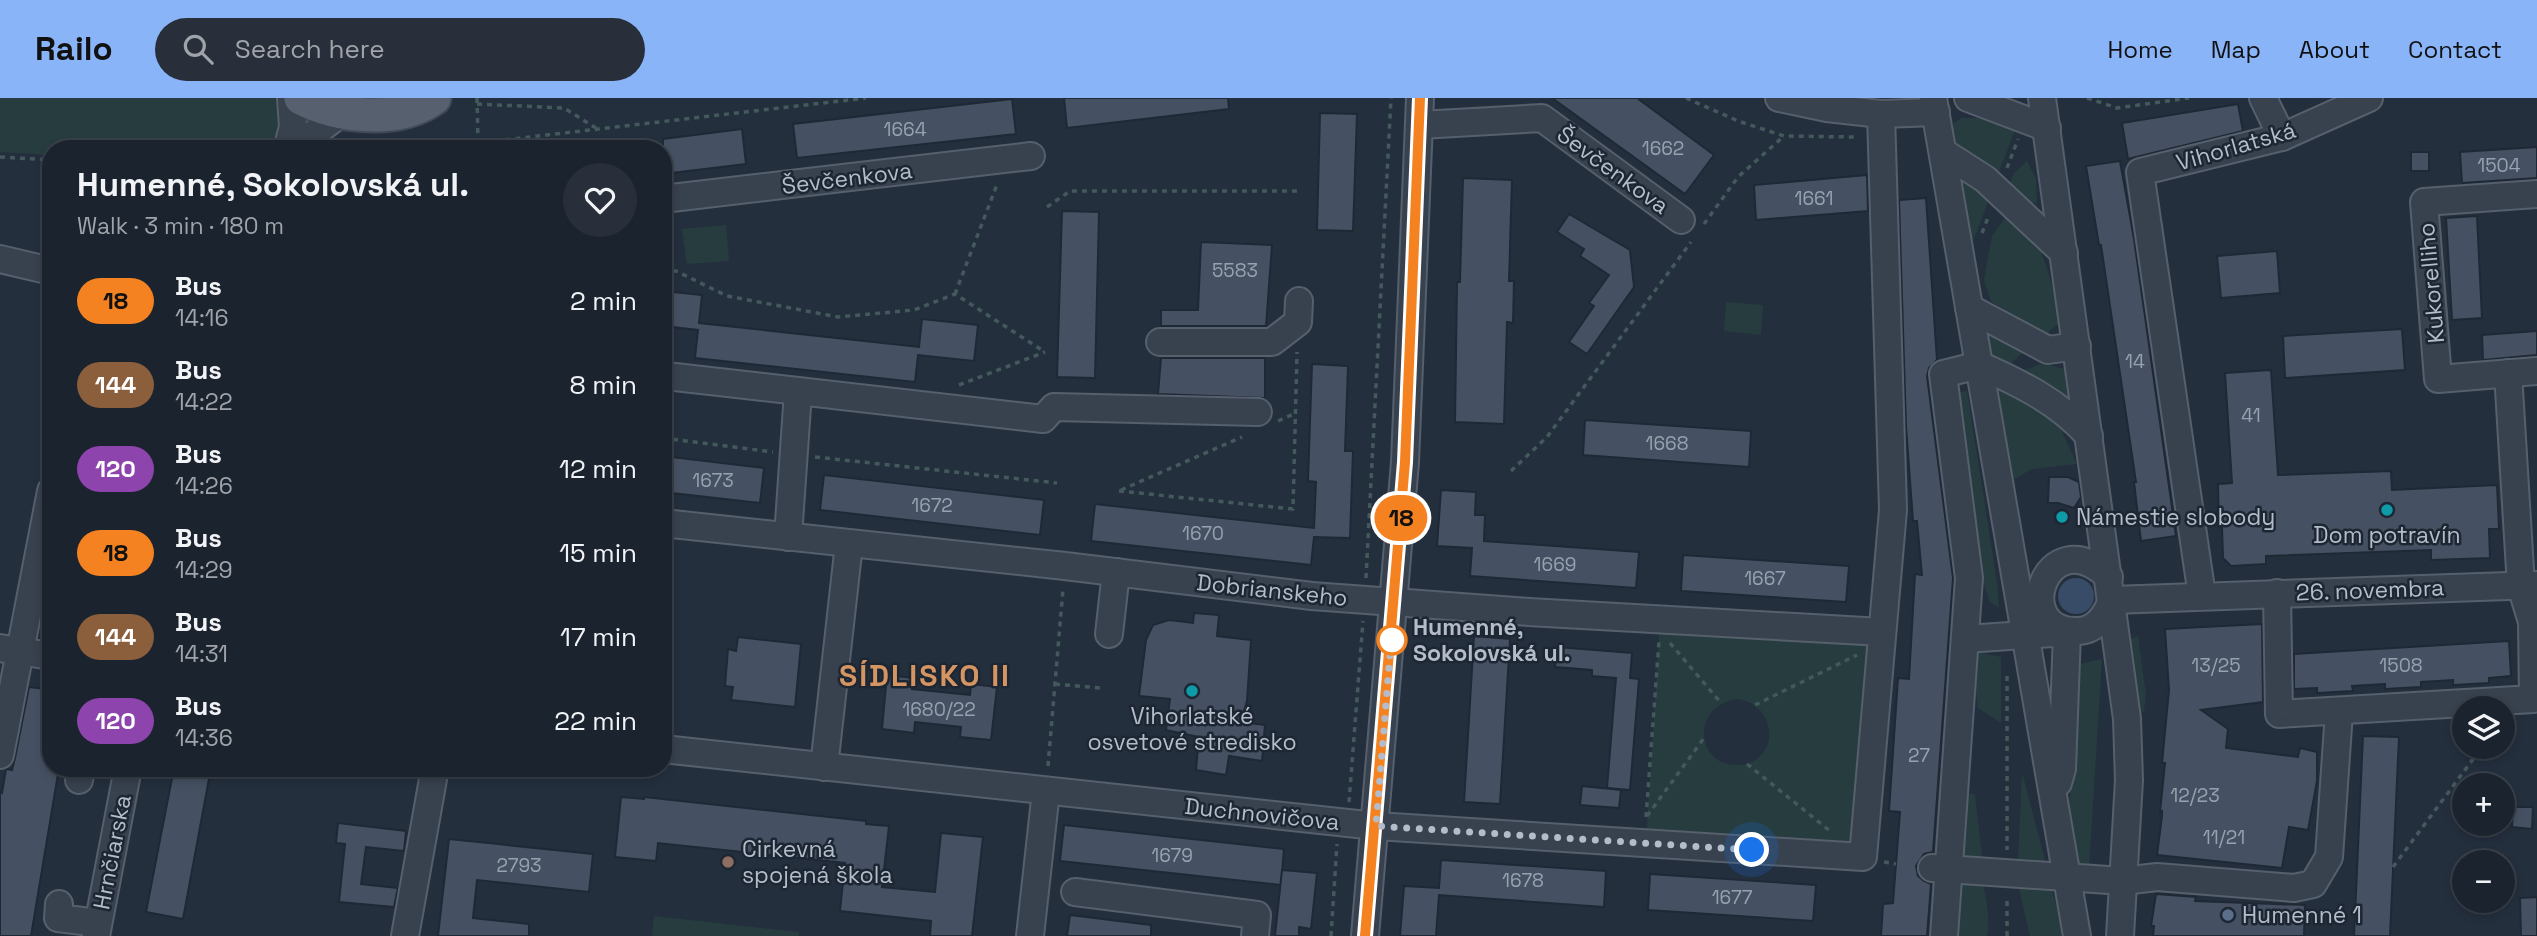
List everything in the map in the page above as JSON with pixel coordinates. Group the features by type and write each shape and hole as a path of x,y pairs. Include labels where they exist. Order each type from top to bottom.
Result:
{"main road":[{"path":"301,98 316,106 342,112 376,114 418,108 434,98"}],"street":[{"path":"289,140 293,127 291,98"},
{"path":"1365,936 1406,449 1420,98"},
{"path":"1779,98 1827,108 1881,114 1935,105 1969,309 1990,370 2014,568 2077,936"},
{"path":"1968,98 2047,128"},
{"path":"2042,98 2127,719 2129,780 2119,936"},
{"path":"2263,98 2282,137"},
{"name":"Vihorlatská","path":"2202,596 2140,172 2282,137 2369,98"},
{"path":"306,140 342,112"},
{"path":"1881,114 1893,510 1882,638"},
{"name":"Ševčenkova","path":"1420,125 1542,118 1692,228"},
{"path":"1943,152 1985,179 2064,253"},
{"name":"Ševčenkova","path":"672,198 1019,158"},
{"name":"Kukorelliho","path":"2537,194 2424,202 2438,379 2537,371"},
{"path":"0,259 42,269"},
{"path":"1969,309 2048,350"},
{"path":"1160,342 1272,342 1298,312"},
{"path":"1944,936 1940,868 1966,639 1969,578 1943,374 1990,370 2048,350 2077,346"},
{"path":"1990,370 2029,387 2072,417 2089,436"},
{"path":"2277,593 2279,714 2533,699 2532,622 2508,373"},
{"path":"672,377 1043,419 1054,407 1264,418"},
{"path":"788,537 798,392"},
{"name":"Dobrianskeho","path":"672,524 1395,603 1660,626 1882,638"},
{"path":"0,754 10,649 42,526"},
{"path":"824,766 849,544"},
{"path":"1966,639 2085,631 2098,624 2108,610 2110,589 2097,566 2078,560 2014,568"},
{"path":"2061,562 2047,573 2040,588 2040,607 2050,623 2067,632"},
{"path":"1109,634 1116,572"},
{"name":"26. novembra","path":"2202,596 2529,585"},
{"path":"2110,589 2202,596"},
{"path":"2054,802 2062,769 2067,632"},
{"name":"Duchnovičova","path":"672,750 1376,826 1863,857 1882,638"},
{"path":"10,649 42,654"},
{"path":"1940,868 2123,881 2157,877 2294,888 2313,884 2329,857 2339,712"},
{"name":"Hrnčiarska","path":"97,930 126,777"},
{"path":"405,936 433,777"},
{"path":"1030,936 1046,791"},
{"path":"1075,892 1256,926"},
{"path":"59,904 58,918 97,930"}],"path":[{"path":"496,140 866,98"},
{"path":"1348,814 1365,600 1391,98"},
{"path":"1686,98 1738,121 1784,135 1857,137"},
{"path":"2087,98 2117,108 2189,98"},
{"path":"478,140 477,101 564,108 598,129"},
{"path":"1511,471 1547,437 1692,228 1738,177 1784,135"},
{"path":"0,157 42,159"},
{"path":"672,271 727,296 838,317 914,310 955,294 1019,158"},
{"path":"1047,207 1070,191 1299,191"},
{"path":"955,294 1045,352 959,385"},
{"path":"1245,435 1119,491 1293,509 1298,312"},
{"path":"1264,418 1296,413"},
{"path":"672,439 1057,483"},
{"path":"1046,791 1065,566"},
{"path":"1660,626 1721,703"},
{"path":"1660,626 1646,817 1704,738"},
{"path":"1755,705 1882,638"},
{"path":"1055,684 1100,688"},
{"path":"2393,867 2473,759"},
{"path":"1747,764 1831,832"},
{"path":"1331,936 1338,834"}],"green space":[{"path":"0,98 277,98 282,113 278,132 272,140 42,140 42,154 0,152"},
{"path":"1961,118 1981,118 2015,130 1997,177 1951,147 1947,134"},
{"path":"2027,161 2036,179 2037,203 2028,204 2008,188 2014,173"},
{"path":"1954,169 1992,191 1969,252"},
{"path":"2007,215 2037,239 2057,299 2060,323 2043,336 1991,301 1984,280 1992,236"},
{"path":"726,225 729,261 687,264 682,229"},
{"path":"1726,302 1763,305 1761,335 1724,331"},
{"path":"1981,324 2025,351 2007,366 1989,361"},
{"path":"2043,363 2071,371 2077,405 2014,374"},
{"path":"1990,377 2054,414 2077,464 2032,469 2009,482"},
{"path":"1967,391 1999,608 1990,602 1983,582 1954,393"},
{"path":"1660,620 1882,632 1863,857 1646,844","holes":["1737,699 1751,704 1761,712 1767,723 1767,746 1761,756 1751,762 1737,765 1723,762 1713,756 1706,746 1706,723 1712,712 1722,704"]},
{"path":"2138,636 2146,695 2144,711 2134,720 2128,640"},
{"path":"1971,651 2001,657 2001,723 1978,708"},
{"path":"2102,659 2089,868 2075,866 2068,819 2076,665"},
{"path":"2022,772 2046,864 2018,862"},
{"path":"1966,793 1975,794 1983,864 1961,861"},
{"path":"1957,877 1982,880 1988,915 1987,936 1952,936"},
{"path":"2018,885 2051,887 2062,925 2061,936 2030,936"},
{"path":"654,916 799,932 799,936 652,936"}],"water":[{"path":"2076,578 2089,583 2094,596 2089,609 2076,614 2063,609 2058,596 2063,583"}],"building":[{"path":"1064,98 1228,98 1229,109 1067,128"},
{"path":"1552,98 1637,98 1714,155 1685,194"},
{"path":"1012,99 1016,134 797,158 793,124"},
{"path":"2238,104 2243,131 2128,159 2122,123"},
{"path":"1320,113 1357,114 1353,231 1317,230"},
{"path":"742,129 746,164 672,173 672,140 663,139"},
{"path":"2537,147 2537,178 2462,183 2460,152"},
{"path":"2411,152 2429,152 2429,171 2411,171"},
{"path":"2120,161 2134,239 2176,536 2141,541 2136,482 2101,245 2086,166"},
{"path":"1867,175 1868,211 1756,220 1754,185"},
{"path":"1463,178 1512,180 1509,281 1514,281 1513,323 1507,322 1504,424 1455,422 1457,282 1460,282"},
{"path":"1926,198 1937,360 1929,368 1927,376 1953,578 1933,852 1924,854 1916,866 1918,876 1931,884 1927,936 1881,936 1883,904 1893,903 1900,812 1889,811 1898,678 1909,679 1915,574 1922,575 1917,521 1913,521 1906,426 1899,200"},
{"path":"1062,211 1099,212 1095,378 1057,377"},
{"path":"1569,214 1630,250 1634,287 1587,354 1569,342 1594,306 1589,303 1609,275 1580,256 1584,249 1557,232"},
{"path":"2477,216 2482,318 2452,320 2446,218"},
{"path":"1201,242 1272,245 1266,326 1161,326 1161,310 1198,310"},
{"path":"2277,251 2280,293 2221,298 2217,256"},
{"path":"672,292 702,295 699,323 919,347 922,319 978,325 974,361 918,355 915,382 695,358 698,330 672,327"},
{"path":"2402,329 2405,370 2285,378 2283,336"},
{"path":"2537,331 2537,355 2483,360 2482,335"},
{"path":"1161,358 1265,358 1265,398 1158,394"},
{"path":"1312,364 1348,366 1345,451 1353,451 1350,538 1314,537 1311,565 1091,541 1095,504 1314,528 1316,482 1308,481"},
{"name":"Dom potravín","path":"2271,370 2278,475 2391,471 2392,490 2497,485 2499,529 2489,529 2490,558 2431,560 2431,550 2266,556 2266,564 2231,566 2223,558 2222,527 2219,527 2218,484 2232,483 2225,373"},
{"path":"1585,420 1751,431 1749,467 1583,455"},
{"path":"672,457 764,468 760,503 672,493"},
{"path":"824,475 1044,500 1040,535 820,510"},
{"path":"2049,477 2068,477 2079,482 2081,497 2074,508 2048,503"},
{"path":"1441,490 1476,492 1475,515 1485,515 1484,541 1639,552 1636,588 1470,576 1472,548 1437,546"},
{"path":"1683,555 1849,566 1846,602 1681,591"},
{"name":"Vihorlatské osvetové stredisko","path":"1194,613 1219,615 1217,636 1251,640 1247,701 1241,722 1265,725 1262,761 1229,756 1226,775 1196,770 1199,737 1166,730 1170,699 1139,696 1146,640 1153,625 1169,620 1193,623"},
{"path":"2262,624 2263,702 2201,710 2228,729 2226,748 2298,757 2300,748 2317,752 2317,781 2308,830 2289,827 2282,868 2157,855 2162,816 2162,811 2160,812 2165,763 2162,763 2169,690 2165,629"},
{"path":"1474,636 1510,639 1500,804 1464,802"},
{"path":"738,637 801,644 795,707 731,700 733,687 725,686 728,649 736,651"},
{"path":"2509,641 2511,676 2489,678 2489,683 2453,685 2453,680 2421,682 2421,687 2385,689 2385,684 2352,686 2353,691 2317,693 2317,688 2294,689 2294,654"},
{"path":"1557,647 1632,653 1630,678 1639,679 1630,790 1607,788 1616,678 1592,676 1592,670 1555,667"},
{"path":"887,675 913,678 912,689 970,695 971,684 997,687 991,740 960,737 961,727 915,722 914,733 882,729"},
{"path":"29,687 42,689 42,777 58,777 31,936 0,936 0,792 2,793 6,769 12,770"},
{"path":"2363,736 2399,737 2390,936 2354,936"},
{"path":"172,777 209,777 183,919 146,912"},
{"path":"1582,786 1621,790 1619,808 1580,805"},
{"name":"Cirkevná spojená škola","path":"621,797 644,797 866,821 866,824 889,826 882,887 935,892 941,833 983,837 972,936 930,936 931,921 840,911 845,863 658,843 656,861 615,857"},
{"path":"2515,807 2533,807 2532,829 2515,827"},
{"path":"338,823 406,831 404,851 366,847 361,884 398,888 394,907 339,902 345,844 336,843"},
{"path":"1064,825 1284,849 1281,885 1060,861"},
{"path":"449,839 593,854 589,892 477,880 473,918 529,924 529,936 438,936"},
{"path":"1441,860 1606,871 1604,907 1439,895 1436,936 1400,936 1404,886 1439,888"},
{"path":"1282,870 1317,873 1311,929 1299,927 1299,936 1275,936"},
{"path":"1650,874 1816,885 1813,921 1648,910"},
{"name":"Humenné 1","path":"2156,894 2196,897 2195,901 2305,905 2304,936 2153,936 2154,926 2151,926"},
{"path":"2537,897 2537,936 2521,936 2520,898"},
{"path":"1070,915 1151,925 1151,936 1067,936"}],"bus line":[{"name":"18","path":"1365,936 1405,462 1420,98"}],"place":[{"name":"Dom potravín","path":"2387,510"},
{"name":"Námestie slobody","path":"2062,517"},
{"name":"Humenné, Sokolovská ul.","path":"1392,640"},
{"name":"Vihorlatské osvetové stredisko","path":"1192,691"},
{"name":"Cirkevná spojená škola","path":"728,862"},
{"name":"Humenné 1","path":"2228,915"}],"district":[{"name":"SÍDLISKO II","path":"925,675"}],"route":[{"path":"1392,640 1392,629 1376,826 1752,850"}]}
